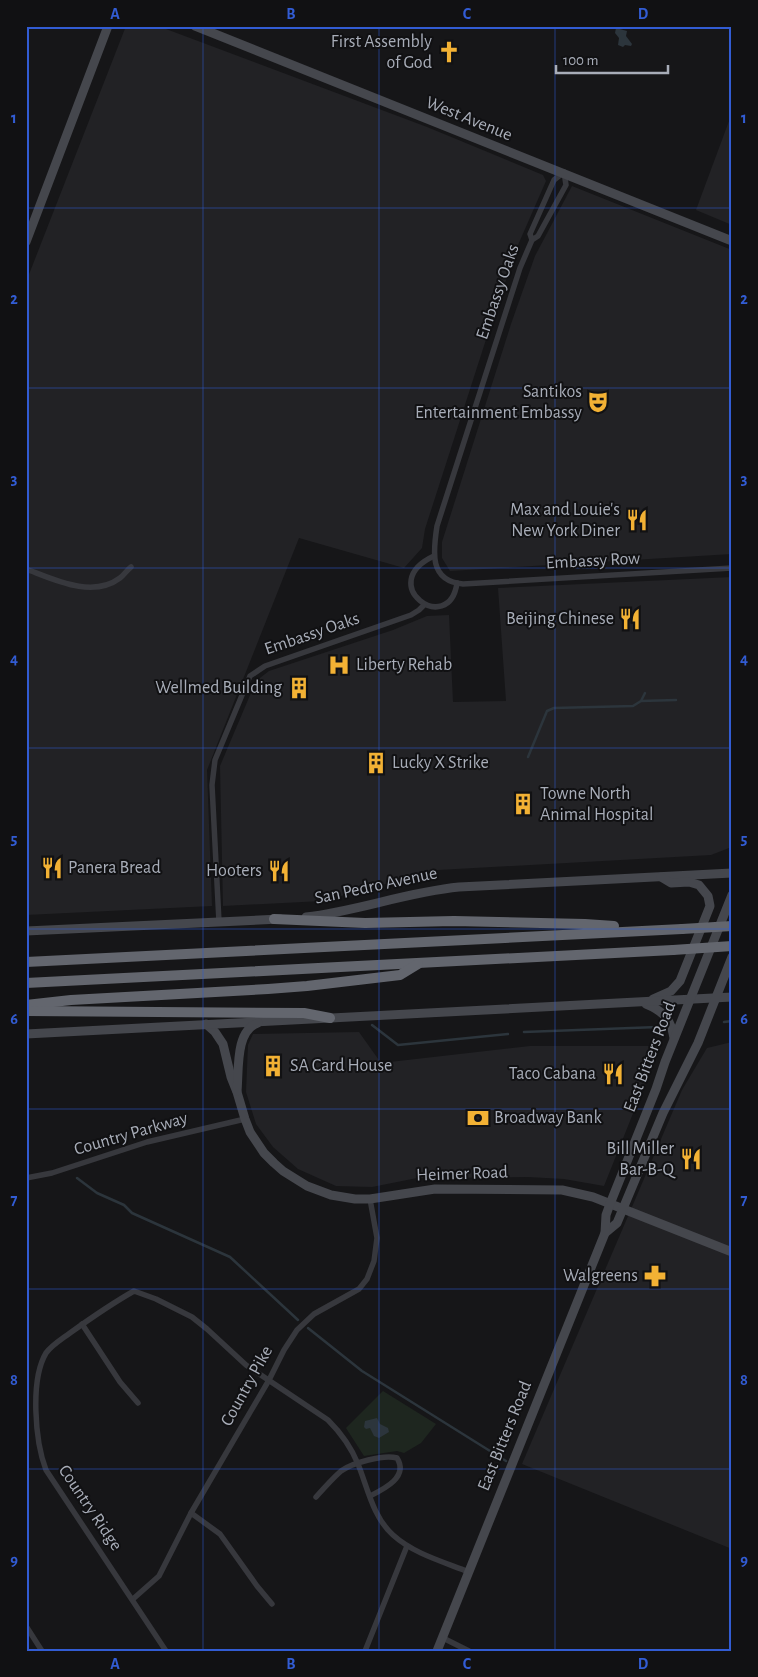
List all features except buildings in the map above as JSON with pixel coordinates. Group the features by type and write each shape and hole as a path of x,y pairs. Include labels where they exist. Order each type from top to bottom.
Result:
{"highway":[{"path":"274,919 365,923 437,921 585,924 655,930"},
{"path":"26,962 732,926"},
{"path":"26,983 419,964 732,946"},
{"path":"26,1005 76,999 307,986 400,975 419,964"},
{"path":"26,1011 304,1013 330,1018"}],"main road":[{"path":"26,242 108,26"},
{"name":"West Avenue","path":"196,26 732,241"},
{"name":"San Pedro Avenue","path":"26,931 274,919 332,914 419,892 459,887 732,873"},
{"path":"643,1002 669,993 680,981 710,906 708,896 699,885 689,882 671,883 659,876"},
{"name":"East Bitters Road","path":"437,1651 605,1233 606,1215 610,1204 732,895"},
{"name":"East Bitters Road","path":"605,1233 618,1223 671,1096 698,1043 732,957"},
{"path":"26,1034 732,998"},
{"path":"643,1002 665,1014 674,1038"},
{"name":"Heimer Road","path":"237,1092 242,1039 248,1028 262,1022"},
{"name":"Heimer Road","path":"206,1024 215,1032 223,1044 230,1077 250,1132 264,1153 282,1171 307,1186 331,1195 355,1199 370,1199 434,1189 562,1190 594,1197 732,1252"}],"street":[{"name":"Embassy Oaks","path":"434,556 437,526 517,278 532,240 538,236 566,185 564,172 554,180 530,234 532,240"},
{"path":"434,556 439,573 448,581 457,583 453,598 447,604 435,607 424,604 415,598 411,587 412,577 416,568 424,560 434,556"},
{"path":"26,569 66,584 88,587 105,585 119,578 130,567"},
{"name":"Embassy Row","path":"457,583 732,568"},
{"name":"Embassy Oaks","path":"219,922 212,785 214,760 250,676 265,666 411,615 424,604"},
{"name":"Country Parkway","path":"26,1178 52,1173 147,1142 244,1119"},
{"name":"Country Pike","path":"133,1599 159,1576 191,1513 269,1380 284,1350 298,1330 314,1314 359,1290 367,1279 374,1262 377,1238 370,1199"},
{"name":"Country Ridge","path":"166,1651 55,1484 42,1461 36,1425 36,1397 39,1373 46,1354 51,1347 114,1301 134,1291 172,1306 192,1317 246,1365 269,1380"},
{"path":"82,1324 120,1382 138,1403"},
{"path":"269,1380 328,1420 346,1441 358,1464 380,1520 393,1535 407,1546 469,1572"},
{"path":"316,1497 342,1470 391,1456 397,1458 401,1464 401,1470 388,1487 370,1496"},
{"path":"191,1513 220,1534 272,1604"},
{"path":"365,1651 407,1546"},
{"path":"26,1626 28,1635 42,1651"},
{"path":"443,1638 469,1651"}],"shaded area":[{"path":"126,26 158,26 427,127 543,175 546,181 518,245 491,324 425,529 422,548 404,568 299,538 207,770 212,906 26,915 26,282"},
{"path":"616,28 627,31 626,36 632,44 631,46 625,45 623,47 618,45 619,38 615,33"},
{"path":"732,113 732,225 696,210"},
{"path":"572,186 732,250 732,554 450,571 442,558 442,542 511,324 535,256"},
{"path":"732,577 732,846 729,848 711,855 438,870 322,901 223,906 220,766 256,681 269,671 393,630 427,616 449,615 453,702 506,701 498,588"},
{"path":"359,1032 381,1063 530,1046 660,1046 604,1186 564,1179 528,1177 417,1178 372,1187 336,1186 298,1169 273,1147 256,1124 246,1092 248,1045 253,1034"},
{"path":"732,1042 732,1549 522,1464 682,1090 707,1048"},
{"path":"383,1391 436,1424 421,1443 404,1453 397,1451 364,1456 346,1428"},
{"path":"377,1418 380,1424 388,1428 389,1432 379,1438 374,1436 370,1428 366,1429 364,1427 365,1421"}],"waterway":[{"path":"641,701 645,693"},
{"path":"528,757 547,711 554,708 633,706 641,701 676,700"},
{"path":"724,1022 732,1021"},
{"path":"372,1025 398,1045 508,1034"},
{"path":"524,1032 658,1027"},
{"path":"77,1178 97,1193 124,1205 132,1213 230,1257 298,1320"},
{"path":"308,1328 362,1371 506,1461"}],"place":[{"name":"First Assembly of God","path":"449,52"},
{"name":"Santikos Entertainment Embassy","path":"598,402"},
{"name":"Max and Louie's New York Diner","path":"637,520"},
{"name":"Beijing Chinese","path":"630,619"},
{"name":"Liberty Rehab","path":"339,665"},
{"name":"Wellmed Building","path":"299,688"},
{"name":"Lucky X Strike","path":"376,763"},
{"name":"Towne North Animal Hospital","path":"523,804"},
{"name":"Panera Bread","path":"52,868"},
{"name":"Hooters","path":"279,871"},
{"name":"SA Card House","path":"273,1066"},
{"name":"Taco Cabana","path":"613,1074"},
{"name":"Broadway Bank","path":"478,1118"},
{"name":"Bill Miller Bar-B-Q","path":"691,1159"},
{"name":"Walgreens","path":"655,1276"}]}
